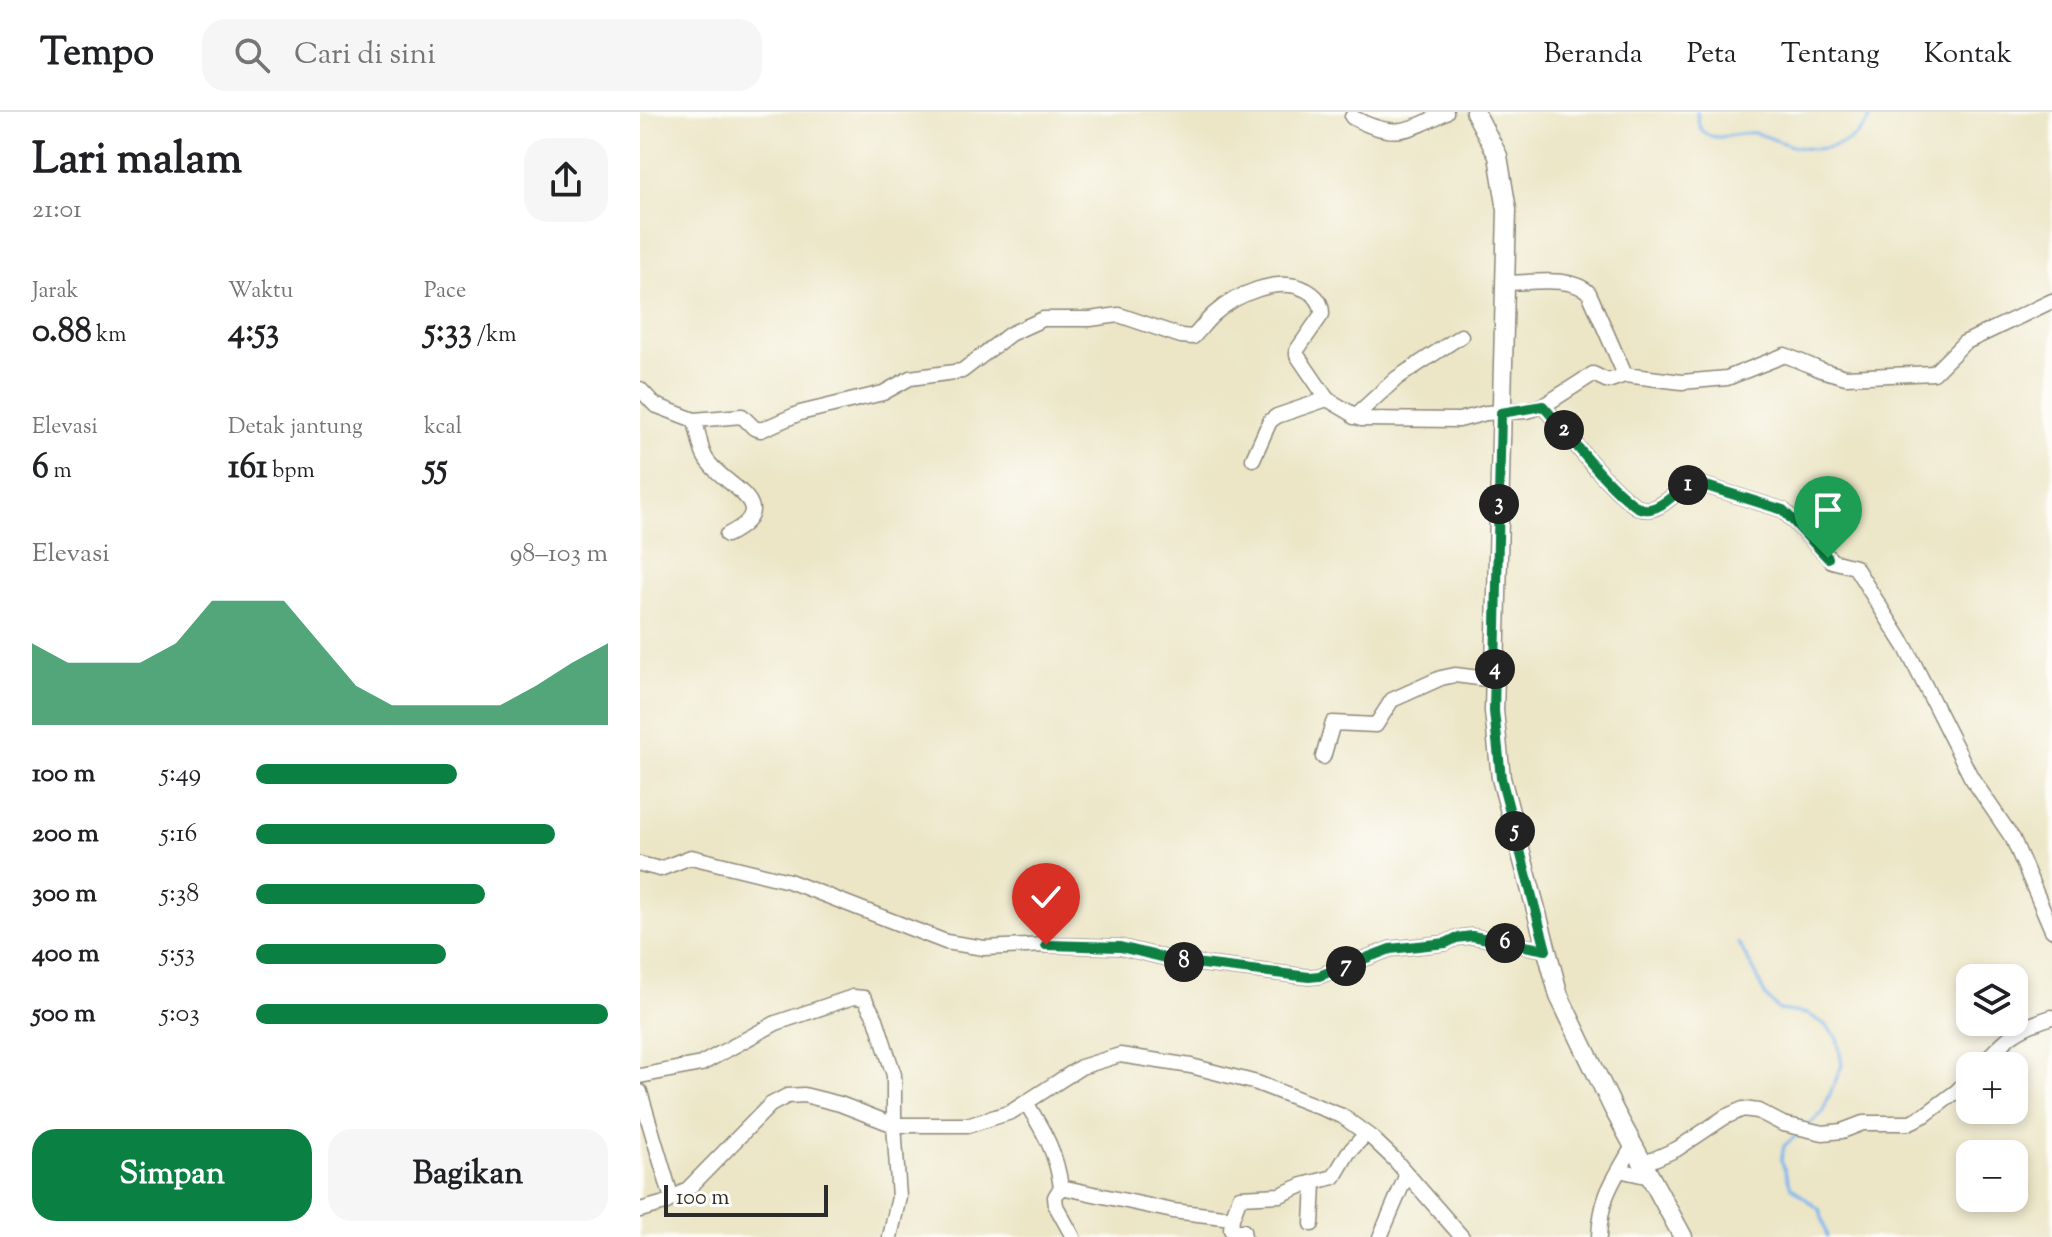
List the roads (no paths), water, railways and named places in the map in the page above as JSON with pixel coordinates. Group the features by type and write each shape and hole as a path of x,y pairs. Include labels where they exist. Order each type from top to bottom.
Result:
{"main road":[{"path":"1475,112 1502,166 1507,210 1494,711 1501,778 1559,996 1633,1146 1683,1237"}],"street":[{"path":"1352,117 1377,129 1404,132 1446,112"},
{"path":"1506,283 1563,283 1582,287 1589,293 1625,375"},
{"path":"640,389 655,405 694,420 742,416 754,428 761,430 800,413 883,393 910,378 962,371 1010,334 1043,319 1090,319 1119,315 1181,336 1193,337 1221,308 1268,285 1279,284 1309,291 1319,301 1322,314 1296,352 1327,399 1361,419 1459,420 1486,413 1543,406 1589,375 1597,375 1608,381 1625,375 1682,382 1727,378 1788,354 1821,370 1846,377 1934,373 1964,343 2052,301"},
{"path":"1354,417 1397,378 1461,336"},
{"path":"1253,459 1270,421 1327,399"},
{"path":"1543,406 1636,506 1655,508 1691,484 1700,484 1783,510 1832,561 1855,567 1906,648 1971,777 2013,839 2052,930"},
{"path":"694,420 705,457 751,502 749,519 727,535"},
{"path":"1323,757 1333,723 1376,725 1397,696 1448,676 1495,680"},
{"path":"640,864 660,869 691,857 705,860 789,881 946,942 984,948 1046,945 1120,947 1178,961 1309,977 1390,949 1446,943 1472,936 1546,950"},
{"path":"640,1076 701,1064 787,1018 853,997 864,998 876,1019 894,1075 899,1197 890,1237"},
{"path":"1993,1052 2008,1036 2052,1017"},
{"path":"640,1210 672,1199 687,1190 770,1105 787,1096 804,1095 840,1104 894,1125 970,1125 1027,1104 1081,1067 1120,1055 1191,1066 1257,1083 1342,1116 1366,1134 1407,1174 1462,1237"},
{"path":"640,1092 672,1199"},
{"path":"1619,1170 1646,1171 1725,1117 1743,1109 1758,1111 1795,1128 1831,1133 1863,1123 1908,1123 1925,1115 1956,1092"},
{"path":"1027,1104 1056,1158 1061,1187 1055,1197 1056,1206 1073,1237"},
{"path":"1244,1237 1243,1231 1231,1230 1240,1197 1280,1195 1334,1177 1348,1153 1366,1134"},
{"path":"1599,1237 1602,1205 1633,1146"},
{"path":"1380,1237 1407,1174"},
{"path":"1312,1224 1314,1184"},
{"path":"1061,1187 1173,1211 1232,1218"}],"waterway":[{"path":"1697,112 1701,130 1711,136 1754,133 1791,146 1807,148 1831,147 1842,143 1860,131 1872,112"},
{"path":"1738,943 1766,997 1779,1010 1808,1014 1837,1037 1842,1065 1822,1113 1808,1125"},
{"path":"1799,1133 1784,1146 1781,1160 1791,1187 1820,1210 1827,1237"}]}
